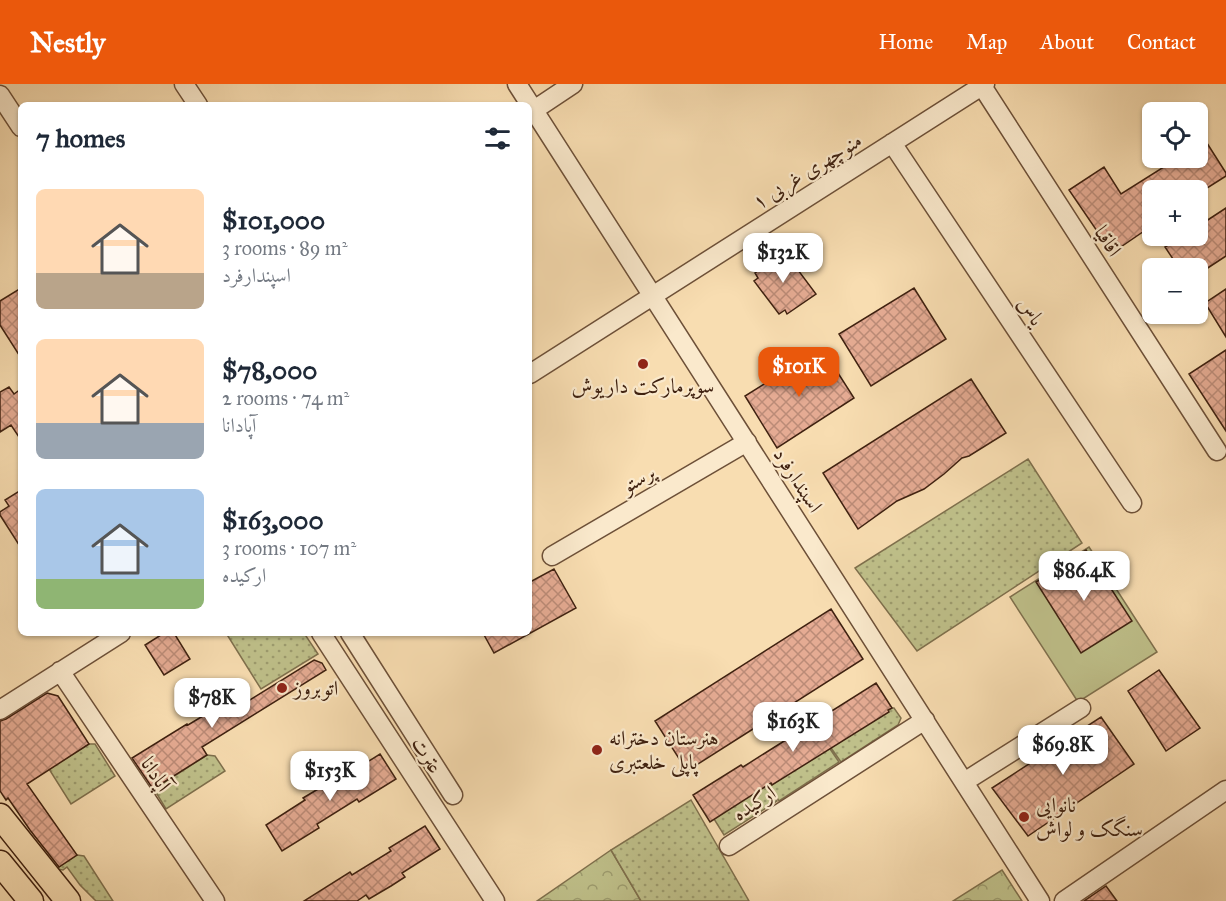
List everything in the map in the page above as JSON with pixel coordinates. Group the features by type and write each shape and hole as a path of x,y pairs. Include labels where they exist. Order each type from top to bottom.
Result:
{"main road":[{"path":"0,816 68,901"},
{"path":"0,862 31,901"}],"street":[{"path":"184,84 196,102"},
{"name":"اسپندارفرد","path":"518,84 529,102"},
{"path":"534,110 573,84"},
{"name":"منوچهری غربی ۱","path":"532,373 984,85"},
{"name":"اقاقیا","path":"984,85 1217,451"},
{"path":"0,95 18,122"},
{"name":"اسپندارفرد","path":"532,107 1040,901"},
{"name":"یاس","path":"892,143 1132,503"},
{"name":"پرستو","path":"552,556 747,442"},
{"path":"0,710 116,636"},
{"name":"عترت","path":"323,636 495,901"},
{"path":"352,636 453,795"},
{"name":"آپادانا","path":"60,671 215,901"},
{"path":"964,782 1081,708"},
{"name":"ارکیده","path":"729,846 924,720"},
{"path":"1064,901 1226,790"}],"green space":[{"path":"1028,459 1082,543 917,651 855,568"},
{"path":"1089,547 1157,652 1078,702 1010,597"},
{"path":"228,636 306,636 318,654 261,689"},
{"path":"892,708 901,718 898,725 841,762 829,745 835,745"},
{"path":"89,744 95,744 115,776 71,804 49,769"},
{"path":"828,746 839,762 779,801 768,784 770,782 772,785"},
{"path":"207,755 215,756 225,771 166,809 157,794 148,793"},
{"path":"766,784 777,801 724,835 714,819"},
{"path":"691,800 749,901 641,901 611,850"},
{"path":"611,850 641,901 537,901"},
{"path":"77,855 84,856 113,901 96,901 67,867 63,870 56,869"},
{"path":"1002,870 1022,901 953,901"}],"building":[{"path":"1208,145 1226,173 1226,176 1208,187 1208,180 1143,180 1162,168 1208,168"},
{"path":"1104,167 1121,194 1142,181 1142,232 1112,253 1069,190"},
{"path":"1226,208 1226,256 1208,268 1208,258 1172,258 1165,247 1167,246 1208,246 1208,220"},
{"path":"773,255 776,260 782,256 785,261 789,258 816,294 787,314 785,310 779,314 754,281 758,278 755,273 762,268 759,264"},
{"path":"914,288 946,339 871,386 839,334"},
{"path":"1226,289 1226,337 1208,308 1208,301"},
{"path":"18,290 18,353 0,325 0,301"},
{"path":"822,348 854,398 777,448 745,396"},
{"path":"1226,350 1226,431 1189,374"},
{"path":"971,379 1006,433 962,458 924,489 897,501 858,529 823,473"},
{"path":"9,387 14,394 18,391 18,436 11,425 0,432 0,392"},
{"path":"18,492 18,543 0,515 0,512 9,506 5,500"},
{"path":"1086,550 1132,621 1081,653 1036,582"},
{"path":"554,569 576,608 532,632 532,581"},
{"path":"831,609 863,659 687,771 655,721"},
{"path":"159,636 176,636 190,659 164,675 145,645"},
{"path":"485,636 525,636 494,653"},
{"path":"314,660 322,663 326,670 202,747 207,755 153,789 132,758 231,699 237,708"},
{"path":"1159,670 1200,728 1166,751 1128,691"},
{"path":"876,683 892,708 888,710 889,712 710,822 693,795 741,765 743,767"},
{"path":"47,693 58,696 89,744 27,784 77,855 59,867 8,798 6,800 0,791 0,721"},
{"path":"1101,717 1134,764 1028,836 992,788"},
{"path":"380,754 396,779 359,802 357,799 317,824 319,828 282,851 266,825 305,800 303,798 340,776 342,778"},
{"path":"425,826 440,849 402,873 405,877 391,886 369,899 366,895 357,901 304,901 350,872 352,875 391,851 389,848"},
{"path":"1106,886 1117,901 1084,901"}],"place":[{"name":"سوپرمارکت داریوش","path":"643,364"},
{"name":"اتوبروز","path":"282,688"},
{"name":"هنرستان دخترانه پاپلی خلعتبری","path":"597,750"},
{"name":"نانوایی سنگک و لواش","path":"1024,817"}]}
